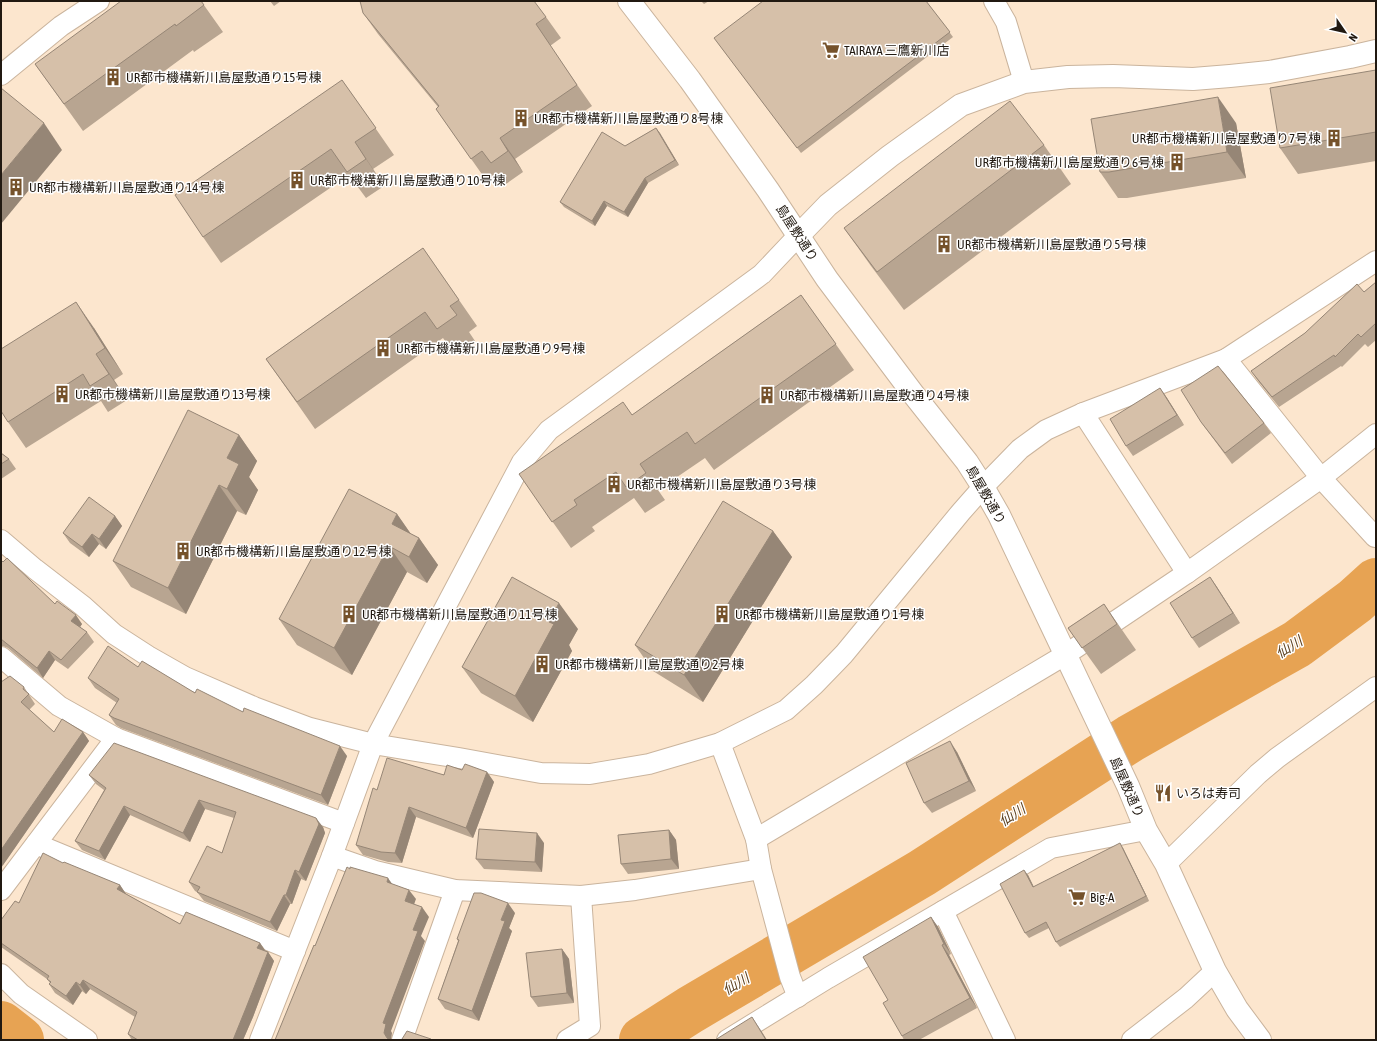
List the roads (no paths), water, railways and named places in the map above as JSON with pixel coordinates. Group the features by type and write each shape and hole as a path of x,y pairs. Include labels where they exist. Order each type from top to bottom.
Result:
{"street":[{"path":"1,75 61,26 99,1"},
{"name":"島屋敷通り","path":"629,1 690,80 768,190 827,279 914,395 967,462 984,487 999,515 1128,786 1146,830 1166,864 1215,971 1236,1008 1260,1040"},
{"path":"994,1 1006,22 1024,82"},
{"path":"260,1040 332,856 373,744 522,462 548,430 762,274 828,205 890,156 960,105 1024,82 1068,77 1113,76 1193,79 1230,76 1269,72 1376,51"},
{"path":"1,540 35,569 83,606 114,634 148,656 179,673 254,707 303,725 373,744 541,773 590,774 650,764 720,743 786,710 814,685 844,654 961,512 984,487 1020,449 1046,430 1083,412 1226,359 1376,261"},
{"path":"1226,359 1321,478 1376,538"},
{"path":"1083,412 1187,574"},
{"path":"756,839 1065,655 1187,574 1321,478 1376,434"},
{"path":"1,657 8,677 116,738 344,823"},
{"path":"1166,864 1258,774 1277,758 1376,687"},
{"path":"1,890 116,738"},
{"path":"720,743 756,839 761,869 790,976 798,997"},
{"path":"727,1040 1051,848 1146,830"},
{"path":"36,844 295,952"},
{"path":"332,856 375,871 455,890 581,896 635,890 761,869"},
{"path":"402,1040 455,890"},
{"path":"567,1040 590,1026 581,896"},
{"path":"943,911 1005,1040"},
{"path":"1132,1040 1186,998 1215,971"},
{"path":"1,974 21,994 87,1040"}],"waterway":[{"name":"仙川","path":"643,1040 690,1010 922,873 1131,738 1297,644 1355,601 1376,582"},
{"name":"仙川","path":"1,1025 20,1040"}],"place":[{"name":"TAIRAYA 三鷹新川店","path":"831,50"},
{"name":"UR都市機構新川島屋敷通り15号棟","path":"113,77"},
{"name":"UR都市機構新川島屋敷通り8号棟","path":"521,118"},
{"name":"UR都市機構新川島屋敷通り7号棟","path":"1334,138"},
{"name":"UR都市機構新川島屋敷通り6号棟","path":"1177,162"},
{"name":"UR都市機構新川島屋敷通り10号棟","path":"297,180"},
{"name":"UR都市機構新川島屋敷通り14号棟","path":"16,187"},
{"name":"UR都市機構新川島屋敷通り5号棟","path":"944,244"},
{"name":"UR都市機構新川島屋敷通り9号棟","path":"383,348"},
{"name":"UR都市機構新川島屋敷通り13号棟","path":"62,394"},
{"name":"UR都市機構新川島屋敷通り4号棟","path":"767,395"},
{"name":"UR都市機構新川島屋敷通り3号棟","path":"614,484"},
{"name":"UR都市機構新川島屋敷通り12号棟","path":"183,551"},
{"name":"UR都市機構新川島屋敷通り11号棟","path":"349,614"},
{"name":"UR都市機構新川島屋敷通り1号棟","path":"722,614"},
{"name":"UR都市機構新川島屋敷通り2号棟","path":"542,664"},
{"name":"いろは寿司","path":"1163,793"},
{"name":"Big-A","path":"1077,897"}]}
